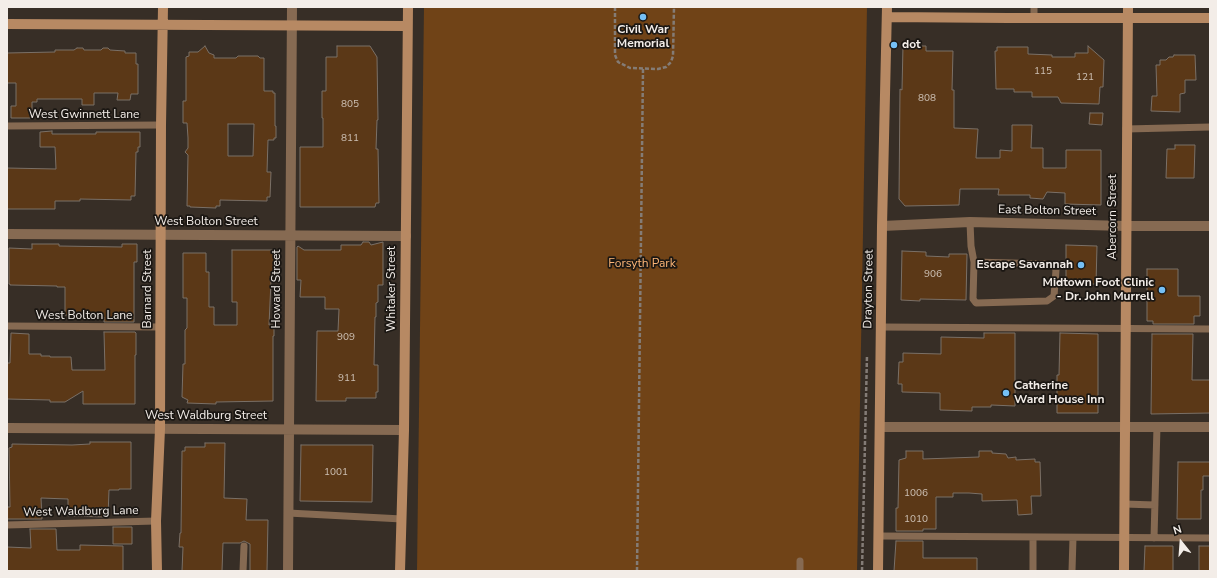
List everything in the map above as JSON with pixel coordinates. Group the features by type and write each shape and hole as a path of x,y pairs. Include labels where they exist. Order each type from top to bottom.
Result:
{"main road":[{"name":"Barnard Street","path":"157,571 156,521 160,429 163,7"},
{"name":"Whitaker Street","path":"400,571 404,430 408,7"},
{"name":"Abercorn Street","path":"1124,571 1128,7"},
{"path":"887,12 1034,18 1210,18"},
{"name":"Drayton Street","path":"878,571 882,226 887,12"},
{"path":"7,24 408,26"}],"street":[{"name":"Howard Street","path":"288,571 292,7"},
{"name":"East Bolton Street","path":"882,226 970,222 1126,226 1210,226"},
{"name":"West Bolton Street","path":"7,234 406,236"},
{"path":"880,427 1210,426"},
{"name":"West Waldburg Street","path":"7,428 404,430"}],"lane":[{"path":"1034,7 1034,18"},
{"name":"West Gwinnett Lane","path":"7,126 161,125"},
{"path":"1126,129 1210,127"},
{"path":"970,222 970,246 974,262 973,300 976,303 1047,302 1054,296 1056,270 1054,266 1047,264 974,262"},
{"name":"West Bolton Lane","path":"7,326 161,327"},
{"path":"881,327 1210,328"},
{"path":"1154,538 1157,426"},
{"path":"1124,504 1155,505"},
{"path":"288,514 402,519"},
{"name":"West Waldburg Lane","path":"7,525 156,521"},
{"path":"879,536 1210,538"},
{"path":"1033,537 1033,571"},
{"path":"1072,571 1073,538"},
{"path":"243,571 244,546"},
{"path":"800,561 800,571"}],"path":[{"path":"615,7 615,55 618,62 622,66 643,69 658,69 666,67 671,62 673,56 674,7"},
{"path":"637,571 643,69"}],"green space":[{"name":"Forsyth Park","path":"424,7 867,7 857,571 417,571"}],"building":[{"path":"205,46 209,53 214,55 214,58 258,56 260,58 264,58 264,91 273,91 273,93 275,93 276,126 276,138 274,138 274,140 268,140 267,172 271,172 270,197 267,197 267,201 220,200 220,206 216,206 216,208 187,206 188,155 185,152 188,148 188,138 187,123 183,123 183,101 186,101 186,57 189,56 189,52 198,52","holes":["228,124 254,124 253,156 228,156"]},
{"path":"337,46 370,46 377,57 378,120 376,149 378,149 379,203 376,203 375,207 300,207 300,147 323,147 322,91 326,91 326,57 337,57"},
{"path":"903,46 926,46 926,51 953,51 952,90 954,90 954,128 978,129 976,158 1000,158 1000,150 1012,151 1012,125 1032,125 1031,148 1043,148 1043,168 1066,168 1066,150 1101,150 1101,205 1065,204 1065,193 1047,192 1043,199 1030,198 1030,195 998,195 999,189 960,189 959,205 905,206 899,199 900,89 902,90"},
{"path":"1088,46 1104,60 1103,87 1100,87 1099,104 1061,103 1058,97 1032,97 1032,92 1014,92 1014,89 996,89 995,51 997,51 997,47 1028,47 1028,54 1052,55 1052,57 1075,57 1075,53 1088,53"},
{"path":"77,48 83,48 84,50 101,50 103,48 108,48 110,50 125,51 125,53 136,53 136,64 138,64 138,94 131,94 130,100 117,100 118,93 94,93 94,105 82,105 82,99 37,99 37,102 32,102 32,118 11,118 11,106 16,106 16,83 7,83 7,53 55,52 55,50 74,50"},
{"path":"1174,55 1195,55 1196,80 1185,80 1185,93 1180,94 1180,112 1151,111 1152,96 1157,96 1156,65 1160,65 1160,60 1166,60"},
{"path":"1090,113 1103,113 1102,125 1089,124"},
{"path":"52,131 52,134 140,132 140,147 138,147 138,152 136,152 135,196 131,196 131,200 80,199 80,201 55,201 55,209 7,209 7,168 56,169 55,147 40,147 40,132"},
{"path":"1175,145 1195,145 1194,178 1166,178 1167,149 1175,149"},
{"path":"363,242 369,242 371,245 383,242 383,285 378,285 378,302 376,303 375,317 374,365 378,365 378,392 376,392 376,398 346,398 346,401 316,401 317,331 338,331 339,309 325,309 325,297 300,297 301,280 297,280 297,247 298,246 304,250 341,250 341,245 361,245"},
{"path":"32,244 122,247 122,244 137,244 137,262 134,262 134,322 104,322 104,317 93,317 93,315 65,315 65,287 10,285 9,248 32,249"},
{"name":"Escape Savannah","path":"1066,245 1097,246 1096,284 1066,284"},
{"path":"232,250 274,250 275,281 271,281 269,325 274,325 273,401 216,402 216,404 187,403 188,400 182,397 183,364 185,364 185,330 187,328 187,298 183,298 183,253 206,253 206,272 209,272 209,307 214,307 214,325 237,325 237,302 232,302"},
{"path":"902,251 926,252 926,256 949,257 949,254 967,254 966,300 901,300"},
{"name":"Midtown Foot Clinic - Dr. John Murrell","path":"1147,269 1178,269 1178,296 1200,296 1200,316 1194,316 1194,324 1153,324 1153,321 1147,321"},
{"path":"104,332 136,333 135,404 83,404 83,391 65,402 50,402 50,400 7,399 7,363 10,363 11,333 29,334 29,354 41,354 41,356 50,357 71,357 72,370 105,370"},
{"path":"984,333 1015,333 1015,406 991,405 991,407 972,407 972,411 940,410 940,393 902,392 902,384 898,384 899,362 903,362 903,353 941,354 941,337 984,338"},
{"path":"1060,333 1098,334 1098,413 1057,413 1057,375 1059,375"},
{"path":"1152,334 1193,334 1192,380 1210,380 1210,413 1151,414"},
{"path":"90,442 131,442 131,489 109,490 108,517 68,516 68,499 41,498 42,519 7,519 7,507 10,507 9,448 12,447 12,444 72,445 90,444"},
{"path":"205,443 225,443 224,498 247,499 246,520 268,520 267,571 250,571 250,544 244,541 240,543 223,543 222,571 182,571 183,547 179,547 181,533 182,451 185,451 185,447 205,447"},
{"path":"301,445 373,445 372,502 300,501"},
{"path":"906,451 923,451 923,459 979,457 979,451 992,451 992,453 1006,454 1008,458 1016,457 1016,460 1035,459 1035,462 1040,462 1041,496 1031,496 1032,514 1018,515 1017,500 982,501 982,494 969,493 953,493 953,497 936,497 936,529 923,529 923,531 896,531 899,460 906,458"},
{"path":"1178,462 1210,462 1210,476 1203,476 1203,490 1201,490 1201,519 1177,519"},
{"path":"113,527 132,527 132,544 113,544"},
{"path":"30,529 56,529 57,550 80,550 80,545 123,546 123,571 7,571 7,547 31,548"},
{"path":"896,541 923,541 923,558 977,558 977,571 894,571"},
{"path":"1145,546 1173,546 1173,571 1144,571"},
{"path":"1199,546 1210,546 1210,571 1199,571"}],"place":[{"name":"Civil War Memorial","path":"643,17"},
{"name":"dot","path":"894,45"},
{"name":"Escape Savannah","path":"1081,265"},
{"name":"Midtown Foot Clinic - Dr. John Murrell","path":"1162,290"},
{"name":"Catherine Ward House Inn","path":"1006,393"}]}
